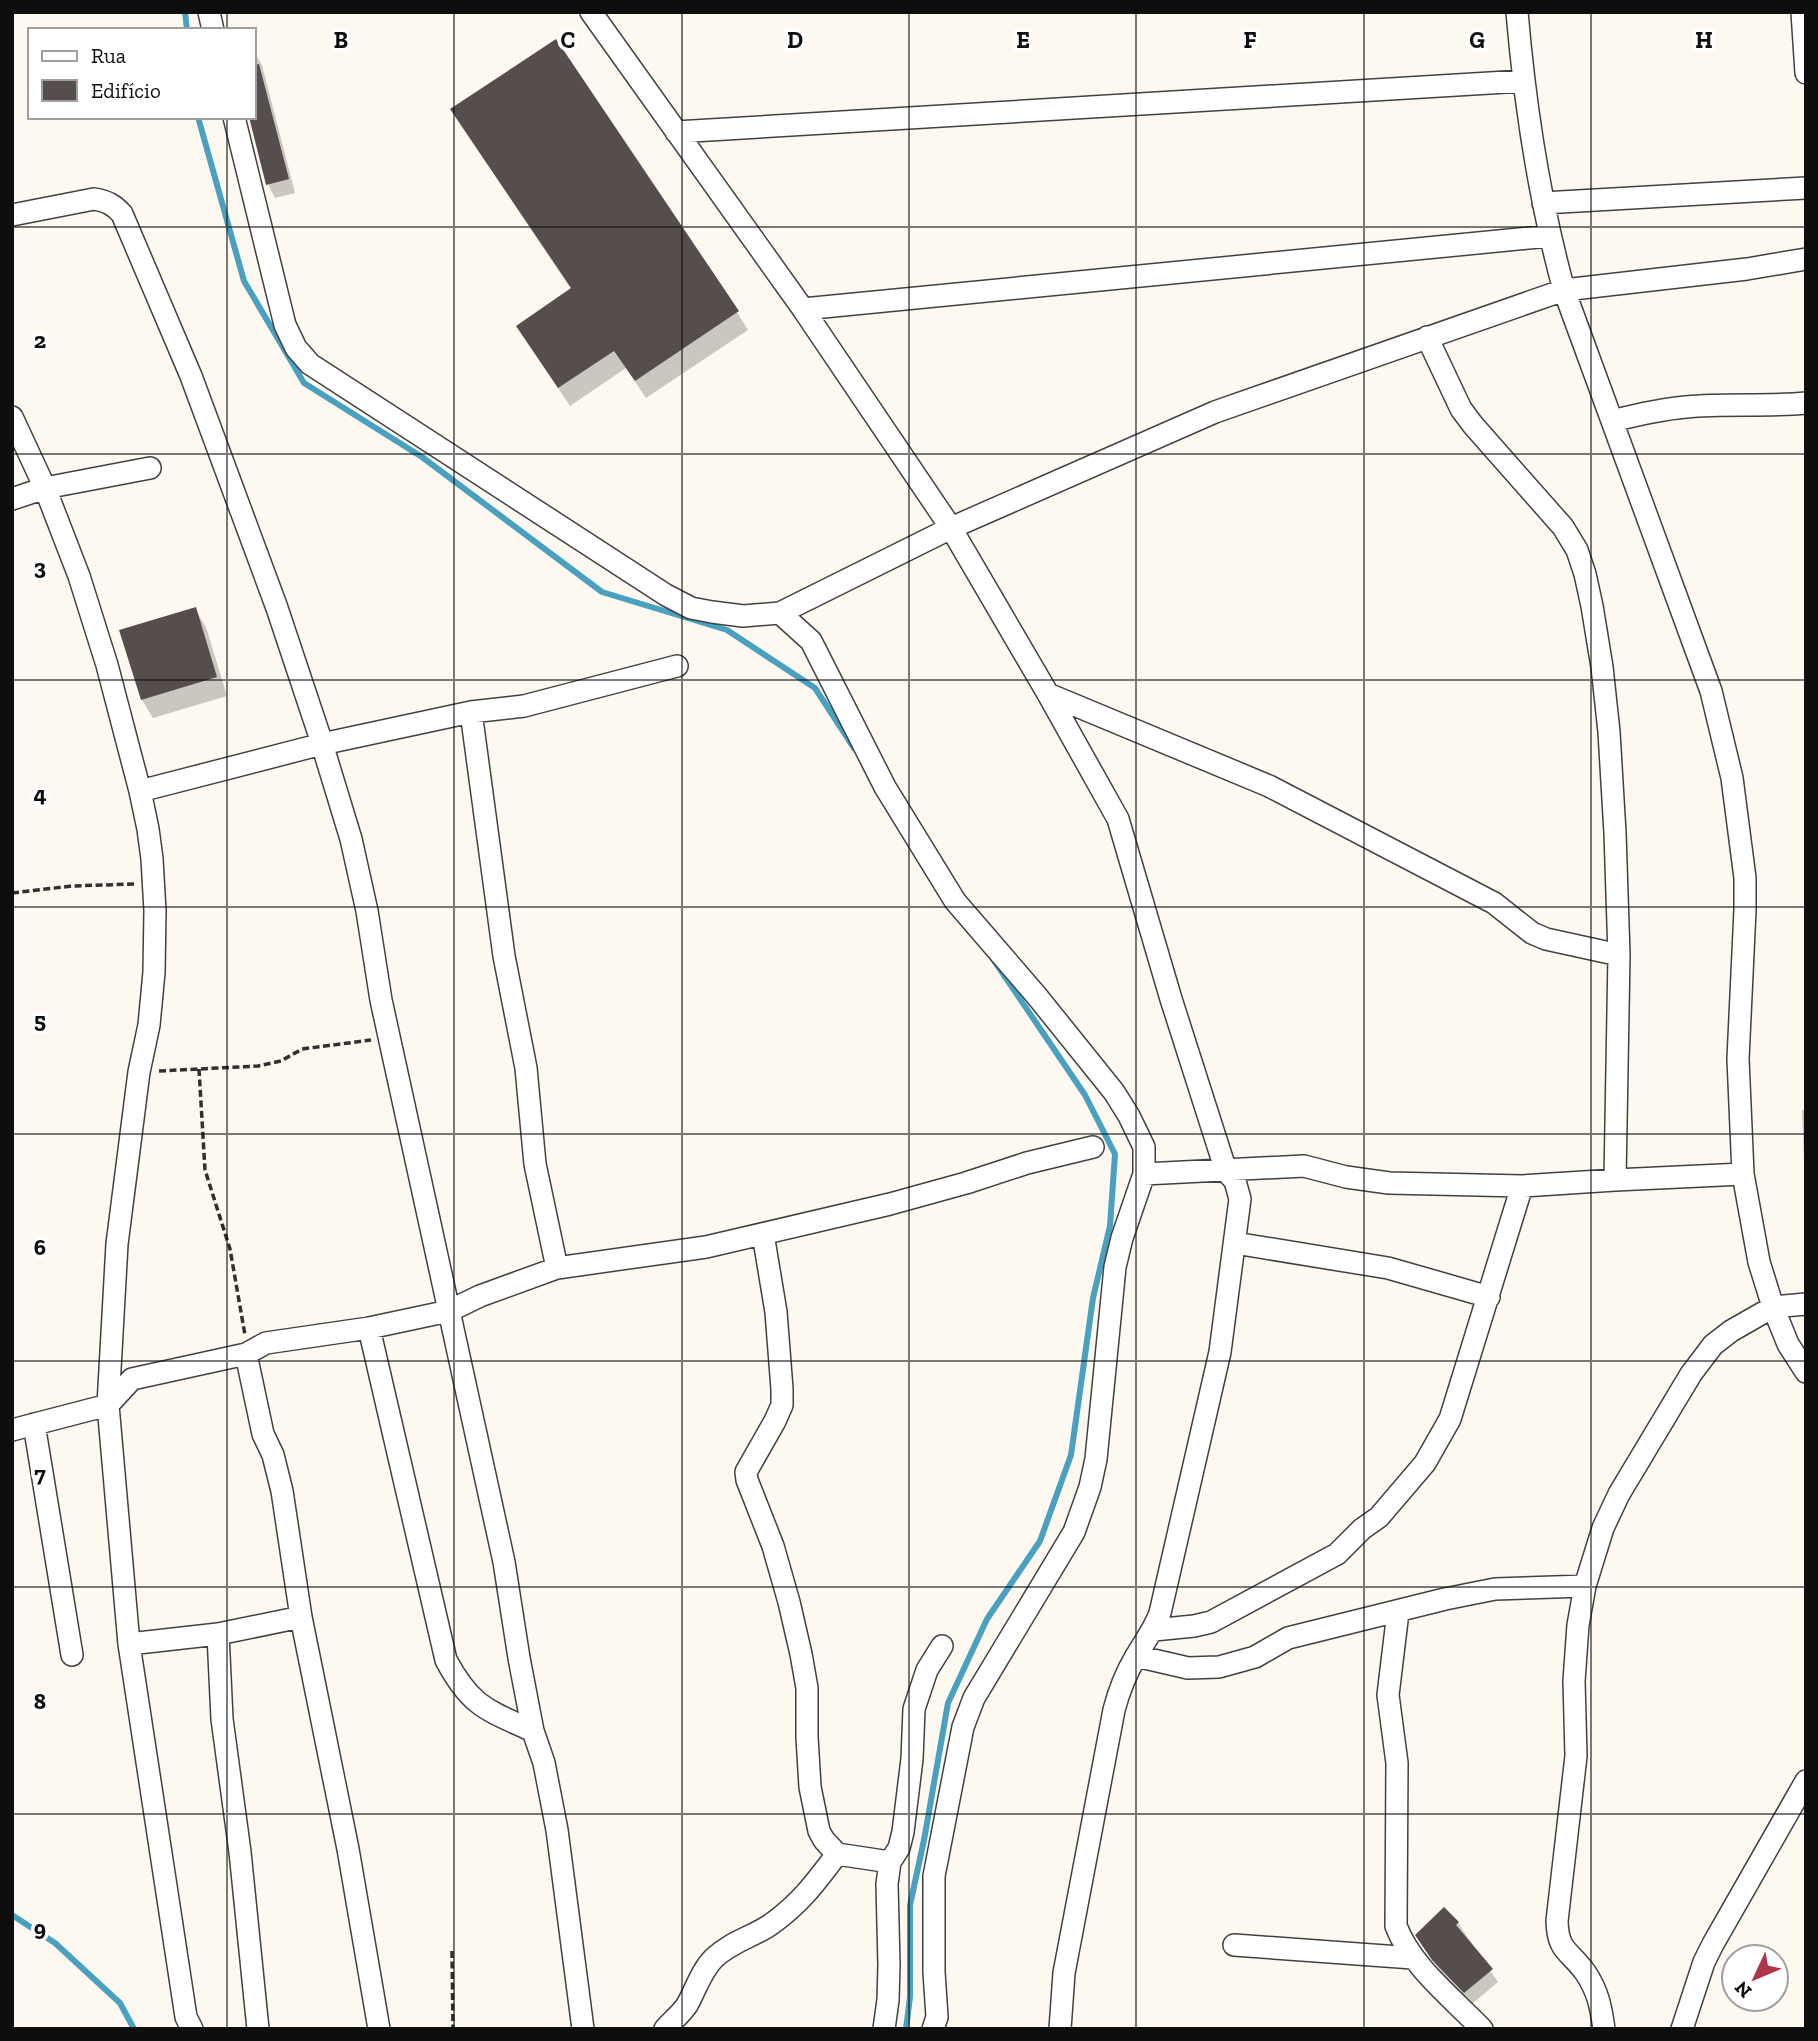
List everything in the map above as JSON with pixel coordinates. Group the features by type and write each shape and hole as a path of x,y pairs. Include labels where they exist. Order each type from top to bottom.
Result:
{"street":[{"path":"591,12 803,309 951,528 1118,819 1171,999 1226,1171 1235,1181 1240,1199 1220,1352 1160,1613 1154,1630 1120,1686 1114,1710 1064,1973 1060,2029"},
{"path":"1517,12 1522,81 1549,236 1564,290 1711,691 1732,778 1745,878 1738,1059 1743,1174 1759,1262 1773,1307 1788,1344 1806,1372"},
{"path":"1802,12 1806,73"},
{"path":"676,132 1522,81"},
{"path":"234,119 285,325 296,348 310,364 666,595 691,608 743,616 780,613 951,528 1214,412 1564,290 1747,269 1806,259"},
{"path":"1543,203 1806,188"},
{"path":"12,215 94,199 105,201 122,214 191,376 276,608 322,744 351,839 367,911 381,1000 504,1562 534,1731 544,1763 557,1830 583,2029"},
{"path":"803,309 1549,236"},
{"path":"1427,337 1461,409 1563,527 1577,550 1585,574 1602,667 1615,833 1619,955 1615,1180"},
{"path":"1612,421 1687,406 1806,403"},
{"path":"12,417 45,488 83,589 107,665 148,829 155,911 154,972 149,1025 139,1072 117,1244 108,1405 129,1644 186,2017 192,2029"},
{"path":"12,499 45,488 150,468"},
{"path":"780,613 811,641 885,787 955,901 1036,995 1114,1092 1144,1147 1144,1174 1115,1267 1096,1460 1090,1487 1074,1532 974,1698 963,1727 934,1876 933,1959 937,2017 933,2029"},
{"path":"140,791 322,744 471,712 524,706 677,666"},
{"path":"1048,694 1269,786 1494,903 1532,933 1546,939 1619,955"},
{"path":"471,712 504,956 526,1068 535,1164 557,1268"},
{"path":"12,1430 108,1405 132,1380 246,1354 266,1343 369,1328 449,1311 480,1296 557,1268 706,1247 891,1204 1027,1163 1093,1147"},
{"path":"1144,1174 1304,1166 1346,1177 1389,1183 1522,1186 1743,1174"},
{"path":"1154,1630 1211,1622 1337,1554 1362,1529 1379,1517 1425,1463 1450,1419 1522,1186"},
{"path":"763,1234 776,1312 782,1405 746,1472 747,1480 773,1546 801,1654 807,1688 810,1787 819,1830 837,1854 890,1862"},
{"path":"1234,1243 1388,1268 1489,1297"},
{"path":"1604,2029 1600,1999 1584,1972 1562,1947 1558,1936 1576,1756 1574,1681 1577,1625 1585,1586 1602,1528 1619,1494 1691,1374 1713,1345 1731,1331 1773,1307 1806,1304"},
{"path":"369,1328 446,1660 457,1681 469,1696 485,1709 534,1731"},
{"path":"246,1354 263,1434 273,1455 282,1491 301,1617 348,1849 379,2029"},
{"path":"34,1424 72,1655"},
{"path":"1136,1656 1188,1668 1219,1667 1255,1657 1288,1638 1445,1599 1495,1589 1585,1586"},
{"path":"1398,1612 1388,1695 1397,1763 1396,1926 1402,1942 1413,1958 1482,2029"},
{"path":"129,1644 218,1634 301,1617"},
{"path":"218,1634 222,1719 240,1852 258,2029"},
{"path":"884,2029 888,2000 887,1884 890,1862 899,1848 904,1832 915,1709 927,1670 942,1646"},
{"path":"1682,2029 1704,1962 1713,1944 1806,1781"},
{"path":"665,2029 686,2007 712,1960 737,1941 768,1926 794,1906 812,1888 837,1854"},
{"path":"1234,1945 1413,1958"}],"path":[{"path":"12,893 72,886 153,883"},
{"path":"139,1072 258,1066 281,1061 302,1049 390,1038"},
{"path":"199,1069 205,1171 230,1249 244,1326 246,1354"},
{"path":"452,1951 453,2029"}],"building":[{"path":"556,39 739,311 635,381 614,351 558,388 516,326 571,288 450,109"},
{"path":"259,64 289,179 266,185 250,119 256,119 256,65"},
{"path":"196,607 217,677 141,700 119,630"},
{"path":"1444,1907 1459,1922 1456,1925 1493,1969 1464,1993 1432,1960 1415,1935"}],"waterway":[{"path":"185,12 187,28"},
{"path":"199,119 244,281 304,383 422,457 602,592 727,630 815,688 854,748"},
{"path":"906,2029 910,1997 910,1905 948,1703 987,1619 1040,1541 1071,1455 1093,1298 1110,1226 1115,1154 1085,1095 993,959"},
{"path":"12,1915 55,1943 120,2003 134,2029"}]}
